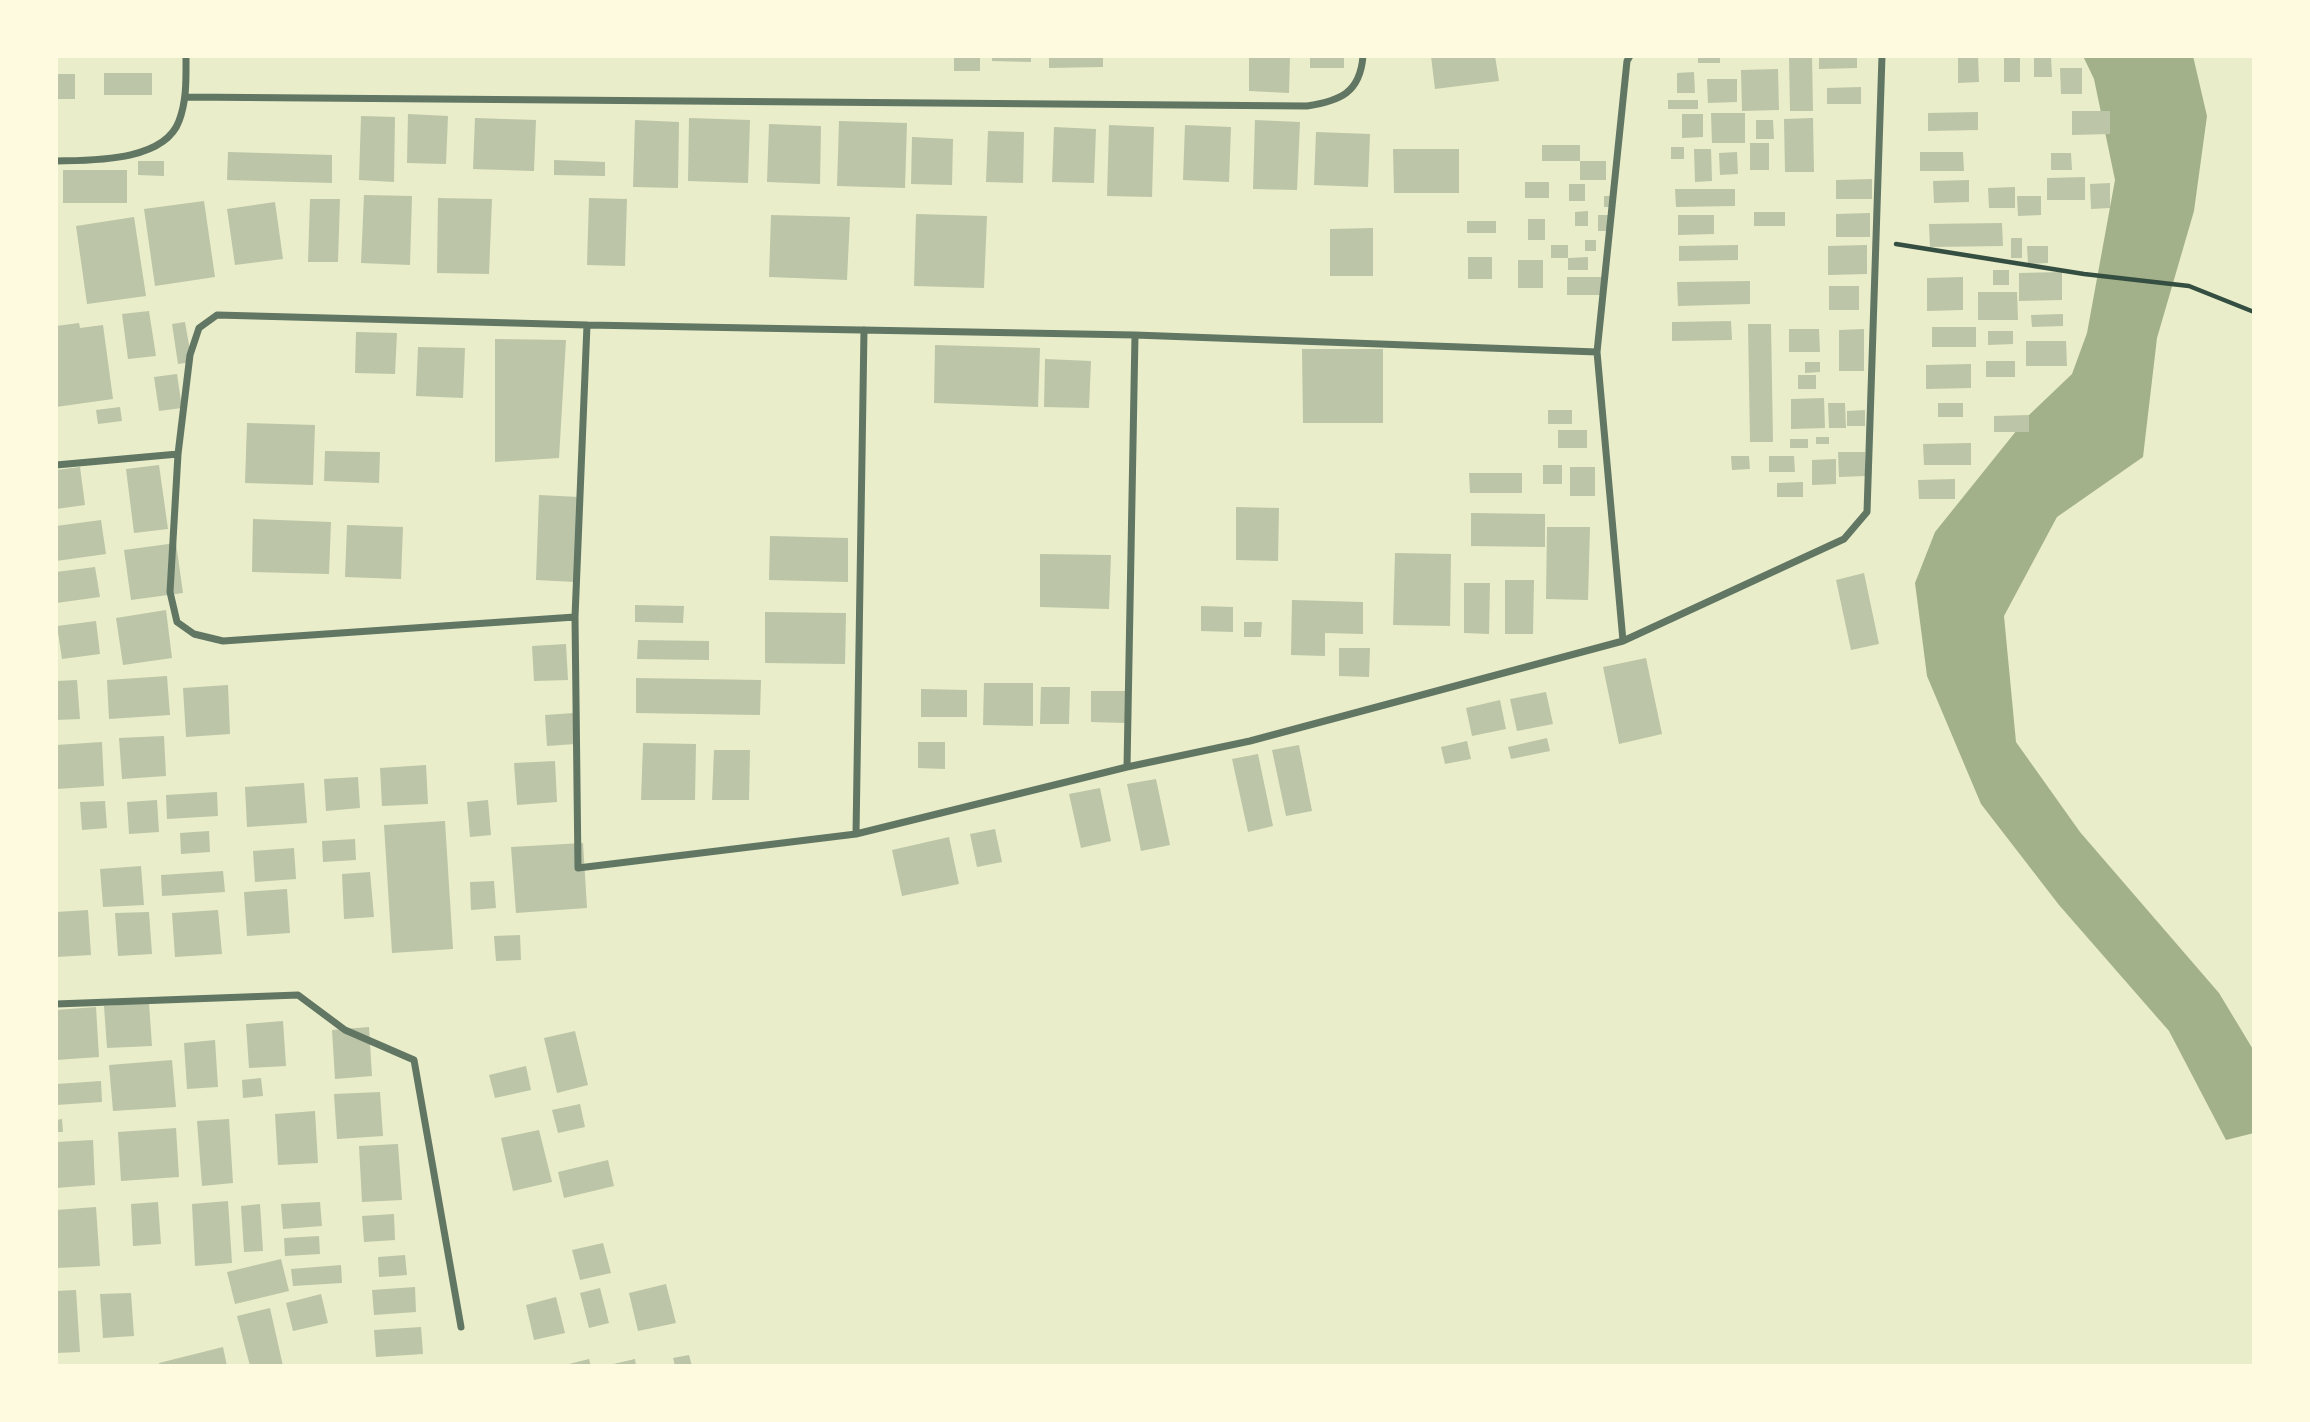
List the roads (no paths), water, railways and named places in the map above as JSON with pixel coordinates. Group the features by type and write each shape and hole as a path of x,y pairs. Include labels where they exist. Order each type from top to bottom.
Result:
{"street":[{"path":"56,161 137,155 160,141 178,124 186,97 186,56"},
{"path":"186,97 1307,106 1338,101 1359,80 1363,56"},
{"path":"1623,641 1597,352 1627,61 1630,56"},
{"path":"587,326 575,617 578,868 856,834 1127,767 1250,741 1623,641 1844,539 1867,512 1882,56"},
{"path":"575,617 223,641 194,634 177,622 170,592 178,454 190,355 199,328 217,314 587,326 1135,335 1597,352"},
{"path":"856,834 864,330"},
{"path":"1127,767 1135,335"},
{"path":"56,465 178,454"},
{"path":"56,1004 298,995 345,1030 414,1060 461,1327"}]}
